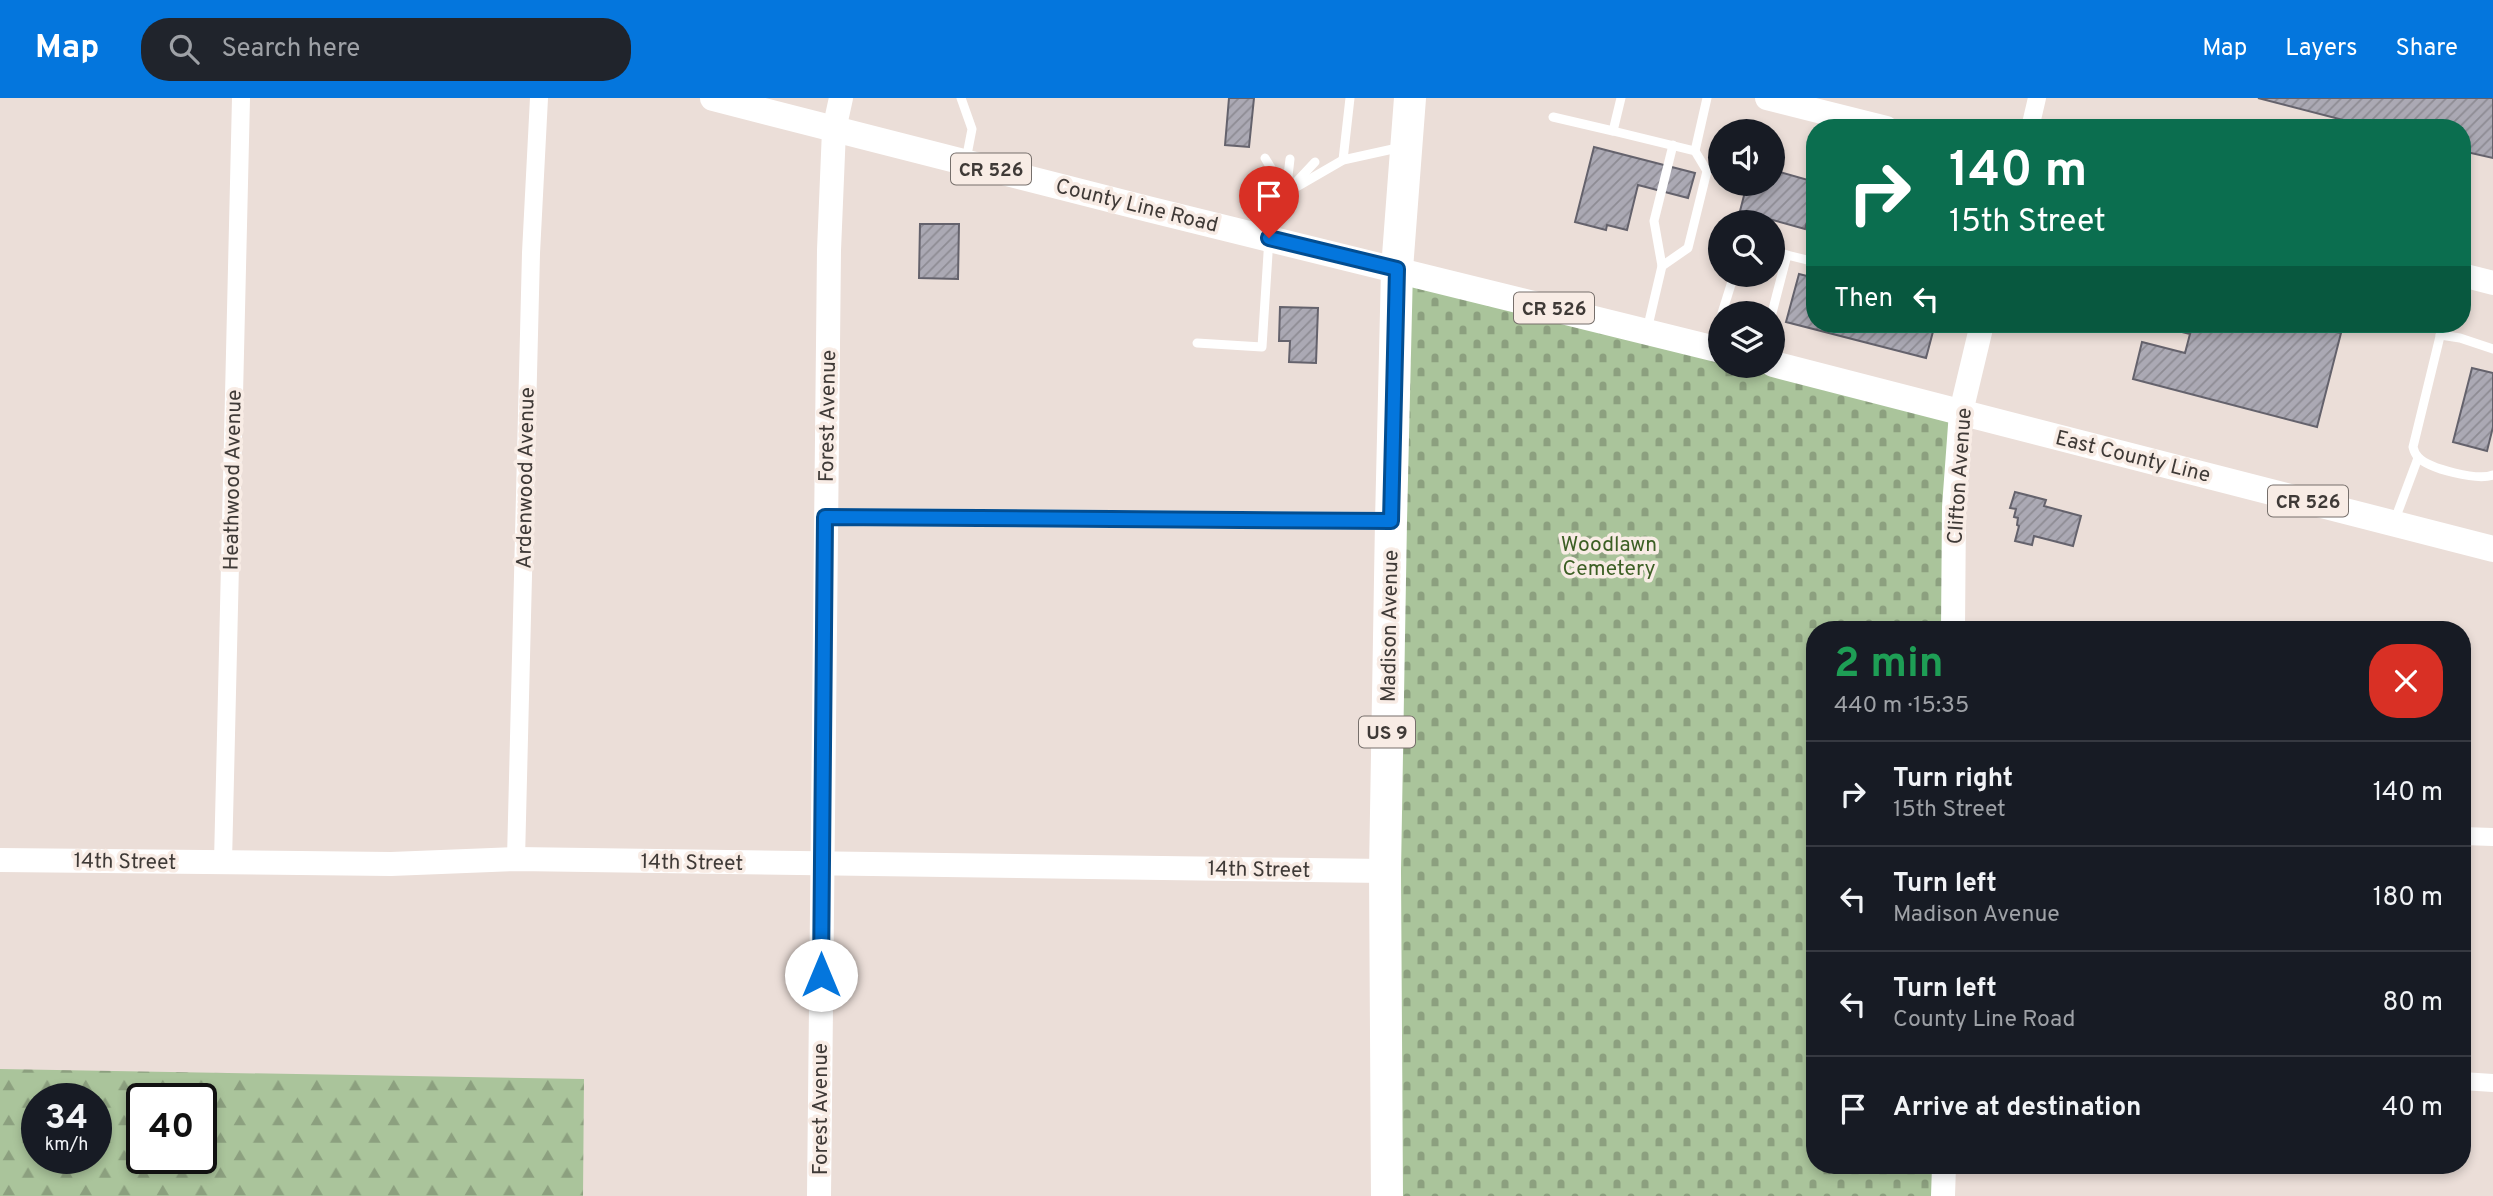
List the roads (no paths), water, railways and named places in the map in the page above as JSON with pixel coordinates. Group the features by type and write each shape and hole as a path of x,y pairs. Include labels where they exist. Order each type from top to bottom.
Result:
{"highway":[{"name":"Madison Avenue","path":"1387,1196 1385,871 1391,521 1397,269 1410,98"}],"main road":[{"name":"County Line Road","path":"713,98 1397,269"},
{"name":"CR 526","path":"1397,269 1708,347"},
{"name":"East County Line","path":"1785,367 2493,549"}],"street":[{"name":"Heathwood Avenue","path":"223,862 241,98"},
{"name":"Ardenwood Avenue","path":"516,859 531,253 539,98"},
{"name":"Forest Avenue","path":"819,1196 829,250 834,130 841,98"},
{"path":"1767,98 1849,119"},
{"path":"2031,119 2037,98"},
{"path":"2471,277 2493,283"},
{"name":"Clifton Avenue","path":"1953,621 1954,507 1961,412 1980,333"},
{"path":"825,517 1391,521"},
{"path":"2471,836 2493,837"},
{"name":"14th Street","path":"0,860 391,864 516,859 1385,871"},
{"path":"2471,1082 2493,1083"},
{"path":"1943,1196 1944,1174"}],"lane":[{"path":"961,98 972,129 965,163"},
{"path":"1343,160 1350,98"},
{"path":"1613,131 1621,98"},
{"path":"1662,266 1688,248 1707,171 1695,151 1706,98"},
{"path":"1553,117 1695,151"},
{"path":"1647,331 1662,266 1654,221 1673,145"},
{"path":"1286,193 1343,160 1407,146"},
{"path":"1265,158 1286,193"},
{"path":"1286,193 1290,159"},
{"path":"1197,343 1262,347 1269,238 1275,214 1286,193 1315,162"},
{"path":"1775,301 1787,255 1806,260"},
{"path":"2493,349 2441,335 2413,447 2418,458 2448,471 2486,478 2493,475"},
{"path":"2393,523 2418,458"}],"park label":[{"name":"Woodlawn Cemetery","path":"1609,556"}]}
